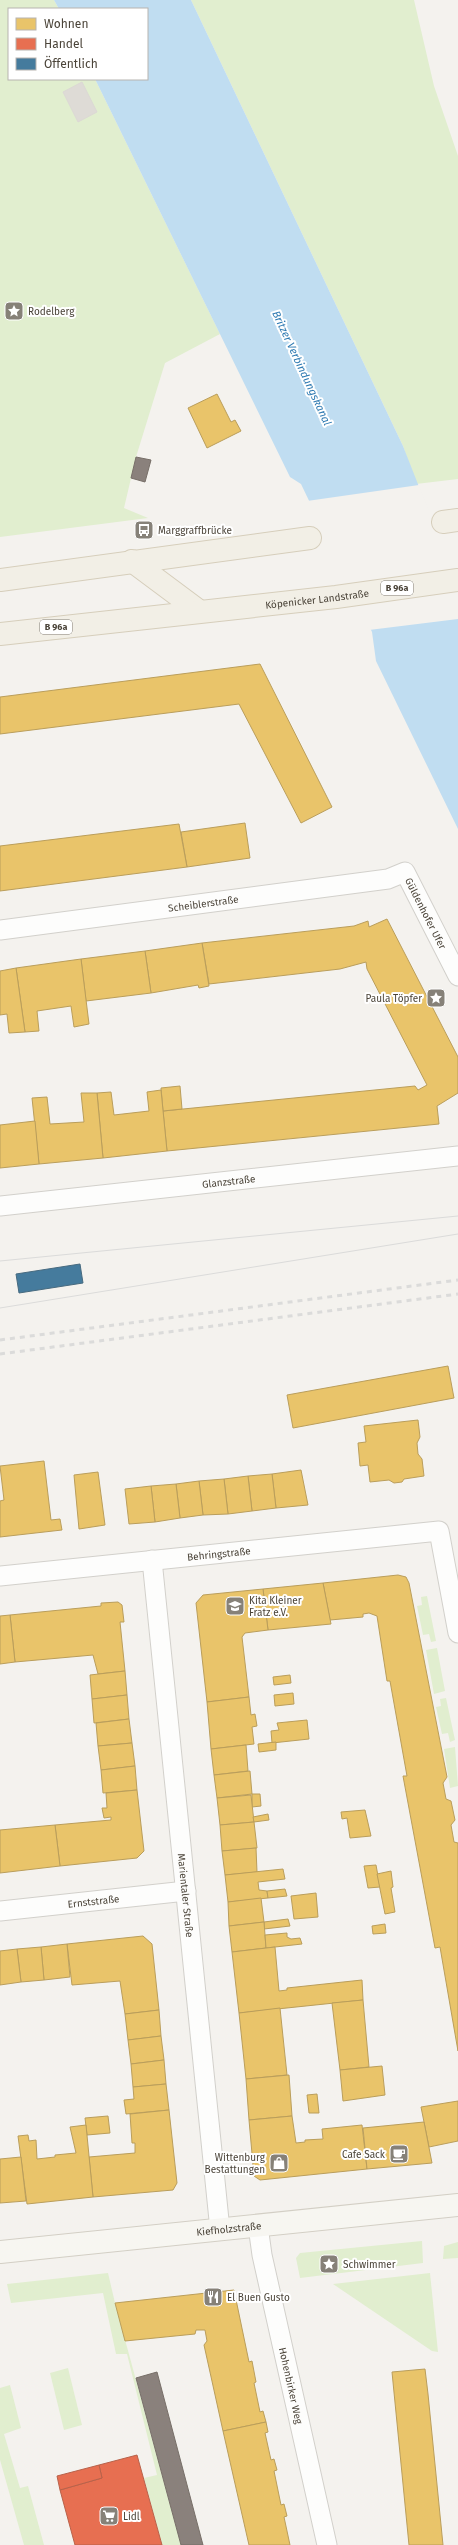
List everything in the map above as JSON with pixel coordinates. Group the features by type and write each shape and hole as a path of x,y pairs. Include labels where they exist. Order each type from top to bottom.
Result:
{"main road":[{"path":"0,580 310,538"},
{"path":"132,561 199,611"},
{"name":"Köpenicker Landstraße","path":"0,634 336,597 458,580"}],"street":[{"name":"Scheiblerstraße","path":"0,930 388,879 405,872"},
{"name":"Güldenhofer Ufer","path":"405,872 458,976"},
{"name":"Glanzstraße","path":"0,1206 458,1156"},
{"name":"Behringstraße","path":"0,1576 439,1531 458,1634"},
{"name":"Marientaler Straße","path":"152,1560 220,2230"},
{"name":"Ernststraße","path":"0,1911 186,1891"},
{"name":"Kiefholzstraße","path":"0,2252 458,2206"},
{"name":"Hohenbirker Weg","path":"258,2226 262,2255 327,2545"}],"green space":[{"path":"0,0 54,0 58,8 8,8 8,80 95,80 220,334 165,363 136,457 124,508 148,518 0,537"},
{"path":"191,0 414,0 434,86 458,156 458,479 416,484 403,446"},
{"path":"427,1596 436,1641 431,1642 429,1634 423,1635 417,1606 422,1605 421,1597"},
{"path":"437,1648 445,1691 434,1694 426,1650"},
{"path":"446,1698 455,1740 450,1742 448,1733 442,1734 436,1707 441,1706 440,1699"},
{"path":"455,1747 458,1786 450,1788 444,1749"},
{"path":"422,2241 423,2263 300,2278 296,2258 300,2253"},
{"path":"458,2242 458,2258 443,2259 444,2246"},
{"path":"108,2273 181,2545 162,2545 144,2478 157,2475 127,2354 116,2354 103,2293 11,2303 7,2284"},
{"path":"430,2273 438,2352 432,2351 333,2284"},
{"path":"68,2368 82,2425 64,2430 50,2373"},
{"path":"10,2385 21,2428 4,2434 20,2488 28,2486 44,2545 24,2545 0,2460 0,2388"}],"water":[{"name":"Britzer Verbindungskanal","path":"54,0 191,0 403,446 458,586 458,829 376,661 372,632 301,484 290,477 95,80 148,80 148,8 58,8"}],"pier":[{"path":"419,485 458,581 458,619 369,630 307,501"}],"building: Wohnen":[{"path":"217,394 231,422 235,420 241,431 207,448 188,408"},
{"path":"260,664 332,807 301,823 239,704 0,734 0,697"},
{"path":"245,823 250,858 187,867 181,832"},
{"path":"179,824 187,867 0,891 0,846"},
{"path":"387,919 458,1057 458,1093 437,1106 439,1124 167,1151 163,1111 415,1086 418,1090 427,1085 367,969 366,962 340,969 209,984 202,943 354,926 368,921 369,927"},
{"path":"202,943 209,986 199,988 198,985 151,993 145,951"},
{"path":"145,951 151,993 86,1001 81,959"},
{"path":"81,959 89,1024 74,1027 71,1006 37,1011 39,1031 25,1032 16,968"},
{"path":"16,968 25,1032 9,1033 7,1014 0,1015 0,971"},
{"path":"180,1086 182,1109 163,1111 161,1088"},
{"path":"161,1090 167,1151 103,1158 97,1093 111,1092 114,1115 149,1111 147,1092"},
{"path":"81,1093 97,1093 103,1158 39,1164 32,1098 47,1097 50,1124 84,1122"},
{"path":"35,1121 39,1164 0,1168 0,1125"},
{"path":"448,1366 454,1398 293,1428 287,1395"},
{"path":"418,1420 420,1437 417,1443 418,1454 422,1459 424,1476 404,1479 402,1482 394,1483 389,1480 370,1482 368,1465 360,1466 358,1443 366,1442 364,1426"},
{"path":"44,1461 51,1520 60,1519 62,1530 0,1537 0,1501 4,1500 0,1466"},
{"path":"301,1470 308,1505 276,1508 272,1474"},
{"path":"98,1472 105,1525 79,1529 74,1475"},
{"path":"272,1474 276,1508 252,1511 248,1476"},
{"path":"248,1476 252,1511 228,1514 224,1479"},
{"path":"224,1479 228,1514 203,1515 199,1481"},
{"path":"199,1481 203,1515 180,1518 176,1484"},
{"path":"176,1484 180,1518 155,1522 151,1486"},
{"path":"151,1486 155,1522 129,1524 125,1489"},
{"path":"398,1575 406,1577 409,1583 447,1777 443,1783 446,1799 451,1801 455,1820 451,1825 454,1842 458,1843 458,2051 440,1947 435,1948 403,1776 407,1776 390,1681 387,1681 377,1616 369,1613 363,1614 363,1617 330,1620 323,1583"},
{"path":"323,1583 331,1624 268,1630 263,1589"},
{"path":"263,1589 268,1630 245,1633 242,1637 249,1697 207,1702 196,1603 203,1595"},
{"path":"118,1602 122,1605 124,1622 120,1622 125,1671 98,1674 93,1655 15,1662 10,1615 101,1606 101,1603"},
{"path":"10,1615 15,1662 0,1664 0,1616"},
{"path":"125,1671 127,1695 92,1699 90,1675"},
{"path":"290,1675 291,1683 274,1685 273,1677"},
{"path":"293,1693 294,1704 275,1706 274,1695"},
{"path":"127,1695 129,1719 94,1723 92,1699"},
{"path":"249,1697 251,1715 255,1714 257,1726 252,1727 254,1744 211,1749 207,1702"},
{"path":"129,1719 132,1743 98,1746 96,1723"},
{"path":"307,1720 309,1739 272,1743 271,1731 279,1730 277,1723"},
{"path":"276,1742 276,1750 259,1752 258,1744"},
{"path":"132,1743 135,1766 101,1770 98,1746"},
{"path":"246,1745 248,1771 214,1775 211,1749"},
{"path":"135,1766 137,1790 103,1793 101,1770"},
{"path":"250,1771 252,1794 217,1798 214,1775"},
{"path":"137,1790 144,1851 137,1858 60,1866 55,1825 111,1820 111,1817 104,1818 102,1808 107,1808 106,1793"},
{"path":"252,1794 260,1794 261,1806 252,1807"},
{"path":"251,1795 254,1822 220,1825 217,1798"},
{"path":"365,1810 371,1836 350,1838 347,1818 342,1819 341,1812"},
{"path":"268,1814 269,1820 254,1822 253,1817"},
{"path":"254,1822 257,1848 222,1851 220,1825"},
{"path":"55,1825 60,1866 0,1873 0,1830"},
{"path":"256,1848 257,1872 225,1875 222,1851"},
{"path":"376,1865 380,1887 368,1888 364,1866"},
{"path":"283,1869 285,1879 258,1882 259,1890 267,1891 268,1898 228,1902 225,1875"},
{"path":"391,1871 393,1887 391,1888 395,1912 385,1914 377,1874"},
{"path":"285,1889 287,1896 268,1898 267,1891"},
{"path":"316,1893 318,1917 294,1919 291,1896"},
{"path":"261,1898 264,1922 229,1926 228,1902"},
{"path":"288,1919 290,1926 264,1929 264,1922"},
{"path":"264,1922 266,1948 232,1952 229,1926"},
{"path":"385,1924 386,1933 373,1934 372,1926"},
{"path":"287,1933 287,1937 291,1939 300,1938 302,1944 266,1948 265,1935"},
{"path":"143,1936 152,1944 159,2010 125,2014 120,1981 72,1985 67,1944"},
{"path":"67,1944 70,1977 44,1980 41,1947"},
{"path":"41,1947 44,1980 21,1982 17,1949"},
{"path":"275,1947 279,1991 287,1990 287,1988 362,1980 363,2000 239,2013 232,1952"},
{"path":"17,1949 21,1982 0,1985 0,1951"},
{"path":"363,2000 369,2067 340,2070 332,2003"},
{"path":"280,2008 287,2075 246,2079 239,2013"},
{"path":"159,2010 161,2036 128,2040 125,2014"},
{"path":"161,2036 164,2060 131,2064 128,2040"},
{"path":"164,2060 166,2084 133,2087 131,2064"},
{"path":"382,2066 385,2095 343,2101 340,2070"},
{"path":"289,2075 292,2116 249,2120 246,2079"},
{"path":"166,2084 169,2110 126,2114 124,2100 134,2099 133,2087"},
{"path":"317,2094 319,2113 309,2113 307,2095"},
{"path":"458,2101 458,2141 429,2147 421,2107"},
{"path":"169,2110 177,2183 173,2190 93,2197 89,2157 135,2153 135,2143 132,2143 130,2114"},
{"path":"108,2116 110,2133 87,2135 85,2118"},
{"path":"292,2116 296,2143 305,2142 305,2140 323,2139 322,2129 362,2125 367,2169 260,2180 254,2176 249,2120"},
{"path":"424,2122 432,2163 367,2169 363,2128"},
{"path":"86,2125 93,2197 27,2204 18,2136 28,2135 29,2141 36,2140 37,2159 55,2157 55,2155 76,2153 70,2127"},
{"path":"21,2157 26,2201 0,2203 0,2159"},
{"path":"234,2290 249,2362 252,2361 256,2382 254,2383 260,2412 263,2411 266,2422 223,2431 204,2345 207,2341 205,2330 196,2330 195,2334 125,2341 115,2303"},
{"path":"425,2369 443,2545 409,2545 392,2372"},
{"path":"266,2422 268,2432 265,2433 271,2460 274,2459 277,2470 274,2471 281,2505 284,2504 287,2516 284,2517 290,2545 249,2545 223,2431"}],"building: Handel":[{"path":"137,2455 162,2545 75,2545 60,2490 102,2478 99,2465"},
{"path":"99,2465 102,2478 60,2490 57,2476"}],"building: Öffentlich":[{"path":"80,1264 83,1283 19,1293 16,1274"}],"building: Industrie":[{"path":"136,457 151,460 145,482 131,478"},
{"path":"157,2372 203,2545 181,2545 136,2378"}],"building: Sonstige":[{"path":"82,82 97,112 78,122 63,92"}],"tram line":[{"path":"0,1261 458,1216"},
{"path":"0,1308 458,1234"}],"railway":[{"path":"0,1340 458,1280"},
{"path":"0,1354 458,1294"}],"place":[{"name":"Rodelberg","path":"14,311"},
{"name":"Marggraffbrücke","path":"144,530"},
{"name":"Paula Töpfer","path":"436,998"},
{"name":"Kita Kleiner Fratz e.V.","path":"235,1606"},
{"name":"Cafe Sack","path":"399,2154"},
{"name":"Wittenburg Bestattungen","path":"279,2163"},
{"name":"Schwimmer","path":"329,2264"},
{"name":"El Buen Gusto","path":"213,2297"},
{"name":"Lidl","path":"109,2516"}]}
